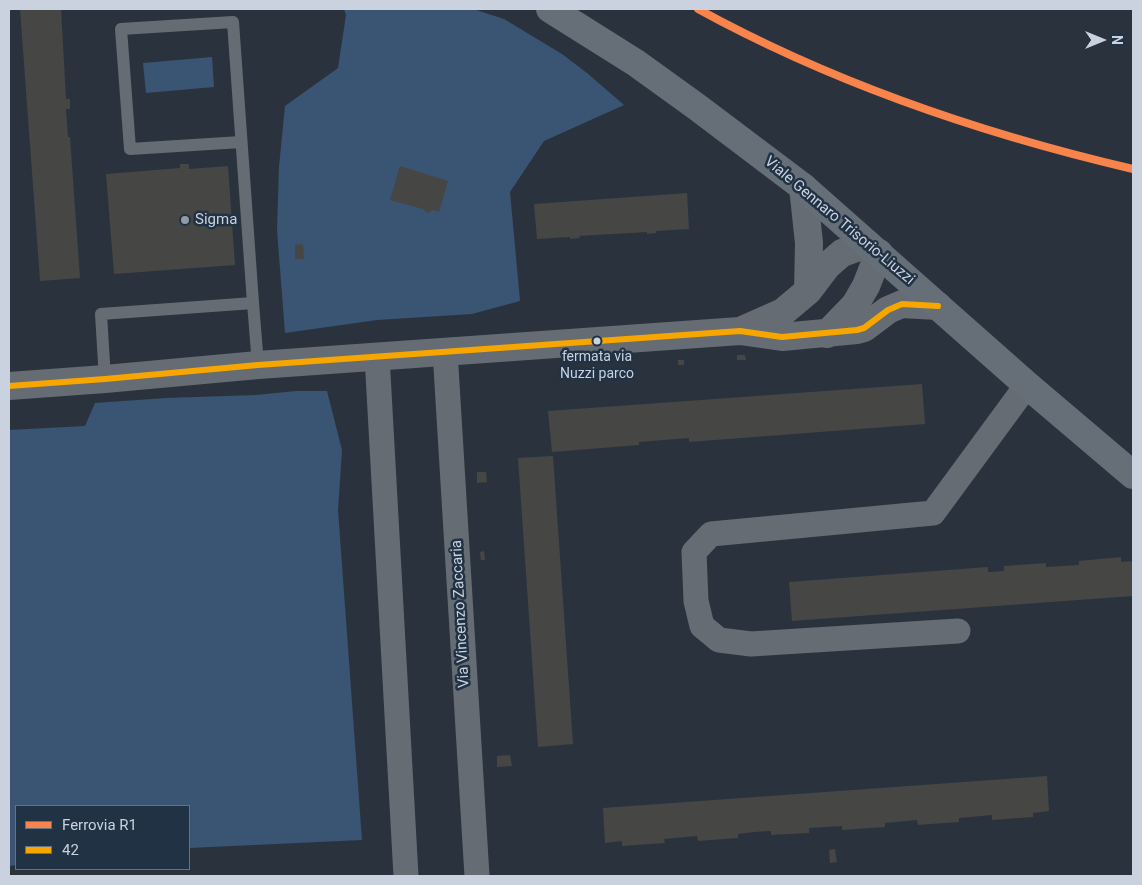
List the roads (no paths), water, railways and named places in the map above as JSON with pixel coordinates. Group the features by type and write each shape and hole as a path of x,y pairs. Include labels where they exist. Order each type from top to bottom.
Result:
{"main road":[{"name":"Viale Gennaro Trisorio-Liuzzi","path":"550,9 636,64 704,112 803,187 1133,475"}],"street":[{"path":"803,187 809,243 808,291"},
{"path":"740,330 783,312 808,291 827,266 842,253 873,249 866,286 855,305 827,334"},
{"path":"9,386 258,365 740,330 782,337 827,334 864,328 888,310 902,304 938,306"},
{"name":"Via Vincenzo Zaccaria","path":"445,351 477,876"},
{"path":"376,356 406,876"},
{"path":"958,631 751,644 719,640 702,626 696,600 694,552 711,534 933,513 1028,385"}],"lane":[{"path":"242,142 130,149 122,29 233,22 242,142 253,303 258,365"},
{"path":"105,379 101,314 253,303"}],"rail line":[{"name":"R1","path":"698,9 749,36 802,60 910,104 1021,140 1133,169"}],"place":[{"name":"Sigma","path":"185,220"},
{"name":"fermata via Nuzzi parco","path":"597,341"}]}
